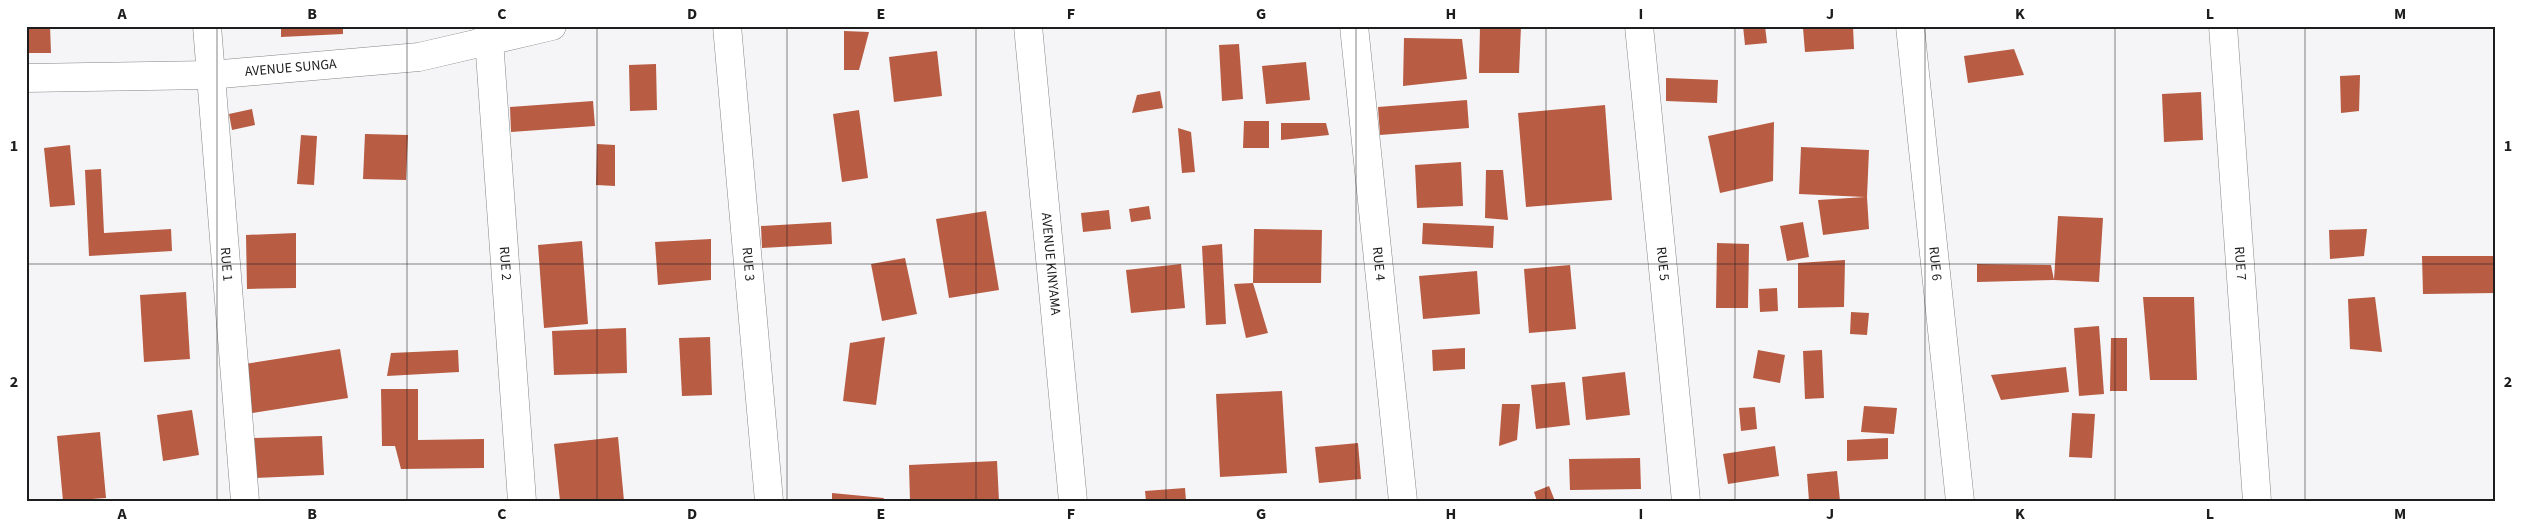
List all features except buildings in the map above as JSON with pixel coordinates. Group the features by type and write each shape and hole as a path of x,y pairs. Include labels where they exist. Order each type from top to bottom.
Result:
{"street":[{"name":"RUE 1","path":"207,26 245,501"},
{"name":"AVENUE SUNGA","path":"26,78 210,75 419,57 488,34 552,26"},
{"name":"RUE 3","path":"727,26 769,501"},
{"name":"AVENUE KINYAMA","path":"1028,26 1073,501"},
{"name":"RUE 4","path":"1354,26 1403,501"},
{"name":"RUE 5","path":"1639,26 1686,501"},
{"name":"RUE 6","path":"1910,26 1960,501"},
{"name":"RUE 7","path":"2222,26 2257,501"},
{"name":"RUE 2","path":"488,34 522,501"}]}
